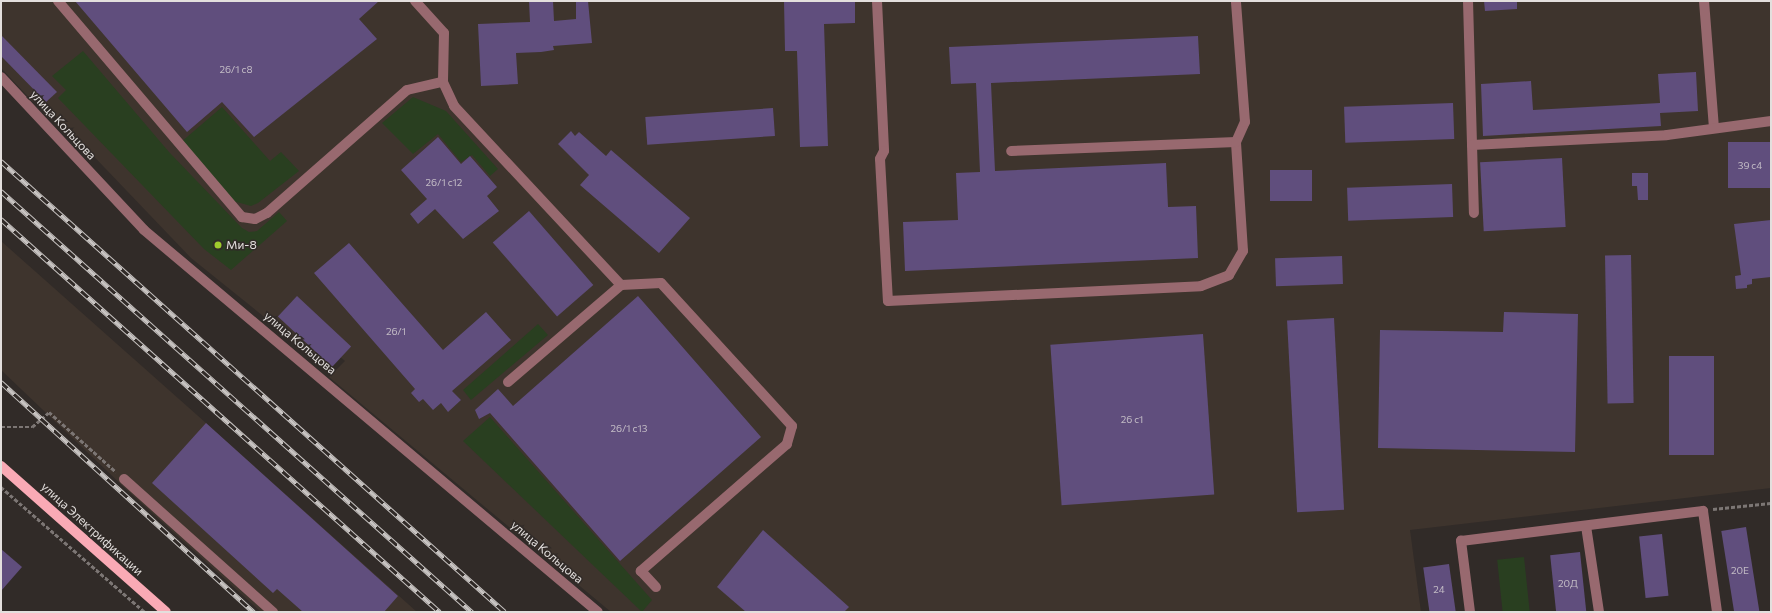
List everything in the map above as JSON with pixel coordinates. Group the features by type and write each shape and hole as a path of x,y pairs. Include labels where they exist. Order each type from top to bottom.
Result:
{"main road":[{"name":"улица Электрификации","path":"1,466 166,612"}],"street":[{"path":"58,1 242,217 255,219 267,213 407,90 443,82"},
{"path":"416,1 444,33 443,82 454,106 621,285"},
{"path":"877,1 884,151 880,159 888,301 1201,286 1229,275 1243,251 1236,142 1245,122 1236,1"},
{"path":"1468,1 1474,213"},
{"path":"1704,1 1714,128"},
{"name":"улица Кольцова","path":"1,77 144,230 598,612"},
{"path":"1472,145 1667,135 1771,121"},
{"path":"1011,151 1236,142"},
{"path":"508,382 621,285 661,284 792,426 787,444 641,572 656,587"},
{"path":"124,479 272,612"},
{"path":"1470,612 1461,541 1703,511 1717,612"},
{"path":"1586,526 1599,612"}],"path":[{"path":"1,427 32,427 49,412 124,479"},
{"path":"1,487 145,612"},
{"path":"1703,511 1771,503"}],"shaded area":[{"path":"1,1 1771,1 1771,488 1410,530 1421,612 611,612 329,377 345,361 335,353 324,365 191,258 38,98 33,102 1,68"},
{"path":"1,241 417,612 261,612 128,491 1,370"}],"green space":[{"path":"83,51 169,152 242,228 249,232 257,231 279,212 287,221 231,270 204,249 58,98 66,90 52,76"},
{"path":"413,97 446,111 498,169 490,176 472,155 461,162 438,134 413,154 382,123"},
{"path":"222,107 270,161 281,152 299,171 258,203 251,206 233,201 180,143"},
{"path":"538,324 548,335 471,400 463,390"},
{"path":"490,417 652,600 642,612 463,441"},
{"path":"1524,557 1530,612 1503,612 1497,560"}],"building":[{"path":"75,1 379,1 359,19 377,39 254,137 222,102 187,132"},
{"path":"529,1 553,1 554,21 576,19 576,1 588,1 592,43 553,46 554,50 541,52 516,53 518,84 481,86 478,24 530,22"},
{"path":"784,1 855,1 855,23 824,24 828,146 800,147 797,51 785,51"},
{"path":"1484,1 1517,1 1517,9 1485,11"},
{"path":"1,35 57,92 46,102 1,56"},
{"path":"1198,36 1200,74 991,83 995,171 1166,163 1168,207 1196,206 1198,258 905,271 903,222 958,220 956,173 980,172 976,83 951,84 949,47"},
{"path":"1696,72 1698,111 1660,113 1661,126 1483,136 1481,84 1531,81 1533,110 1660,103 1658,74"},
{"path":"1453,103 1454,139 1345,143 1344,107"},
{"path":"773,108 775,136 647,145 645,117"},
{"path":"571,131 575,136 579,132 606,156 611,150 690,218 659,253 580,185 589,175 558,144"},
{"path":"438,137 461,164 470,156 497,187 487,196 499,211 463,239 435,209 418,224 410,214 427,199 401,170"},
{"path":"1728,142 1771,142 1771,188 1728,188"},
{"path":"1562,158 1566,227 1484,231 1480,162"},
{"path":"1270,170 1312,170 1312,201 1270,201"},
{"path":"1632,173 1648,173 1648,200 1638,200 1637,186 1632,186"},
{"path":"1452,184 1453,217 1348,221 1347,188"},
{"path":"529,211 593,285 557,316 493,242"},
{"path":"1771,220 1771,277 1752,279 1752,284 1747,285 1747,288 1736,289 1735,276 1741,275 1734,224"},
{"path":"349,243 443,350 486,312 511,340 452,391 461,400 448,412 441,403 433,410 423,399 419,402 411,393 415,389 314,273"},
{"path":"1605,255 1631,255 1634,403 1608,403"},
{"path":"1342,256 1343,284 1276,286 1275,258"},
{"path":"297,296 351,346 332,367 278,316"},
{"path":"638,296 761,437 620,561 490,413 479,419 475,410 498,389 513,406"},
{"path":"1504,312 1578,314 1575,452 1378,448 1380,330 1503,332"},
{"path":"1334,318 1344,510 1297,512 1287,320"},
{"path":"1203,334 1214,495 1062,505 1050,345"},
{"path":"1669,356 1714,356 1714,455 1669,455"},
{"path":"206,423 398,596 384,612 303,612 277,589 273,593 152,483"},
{"path":"1746,527 1759,612 1734,612 1721,531"},
{"path":"763,530 849,607 844,612 746,612 717,587"},
{"path":"1662,534 1668,596 1646,598 1639,536"},
{"path":"1,549 22,567 1,591"},
{"path":"1580,552 1586,612 1556,612 1550,555"},
{"path":"1449,564 1456,612 1429,612 1423,568"}],"railway":[{"path":"1,161 505,612"},
{"path":"1,191 472,612"},
{"path":"1,219 440,612"},
{"path":"1,382 254,612"}],"place":[{"name":"Ми-8","path":"218,245"}]}
